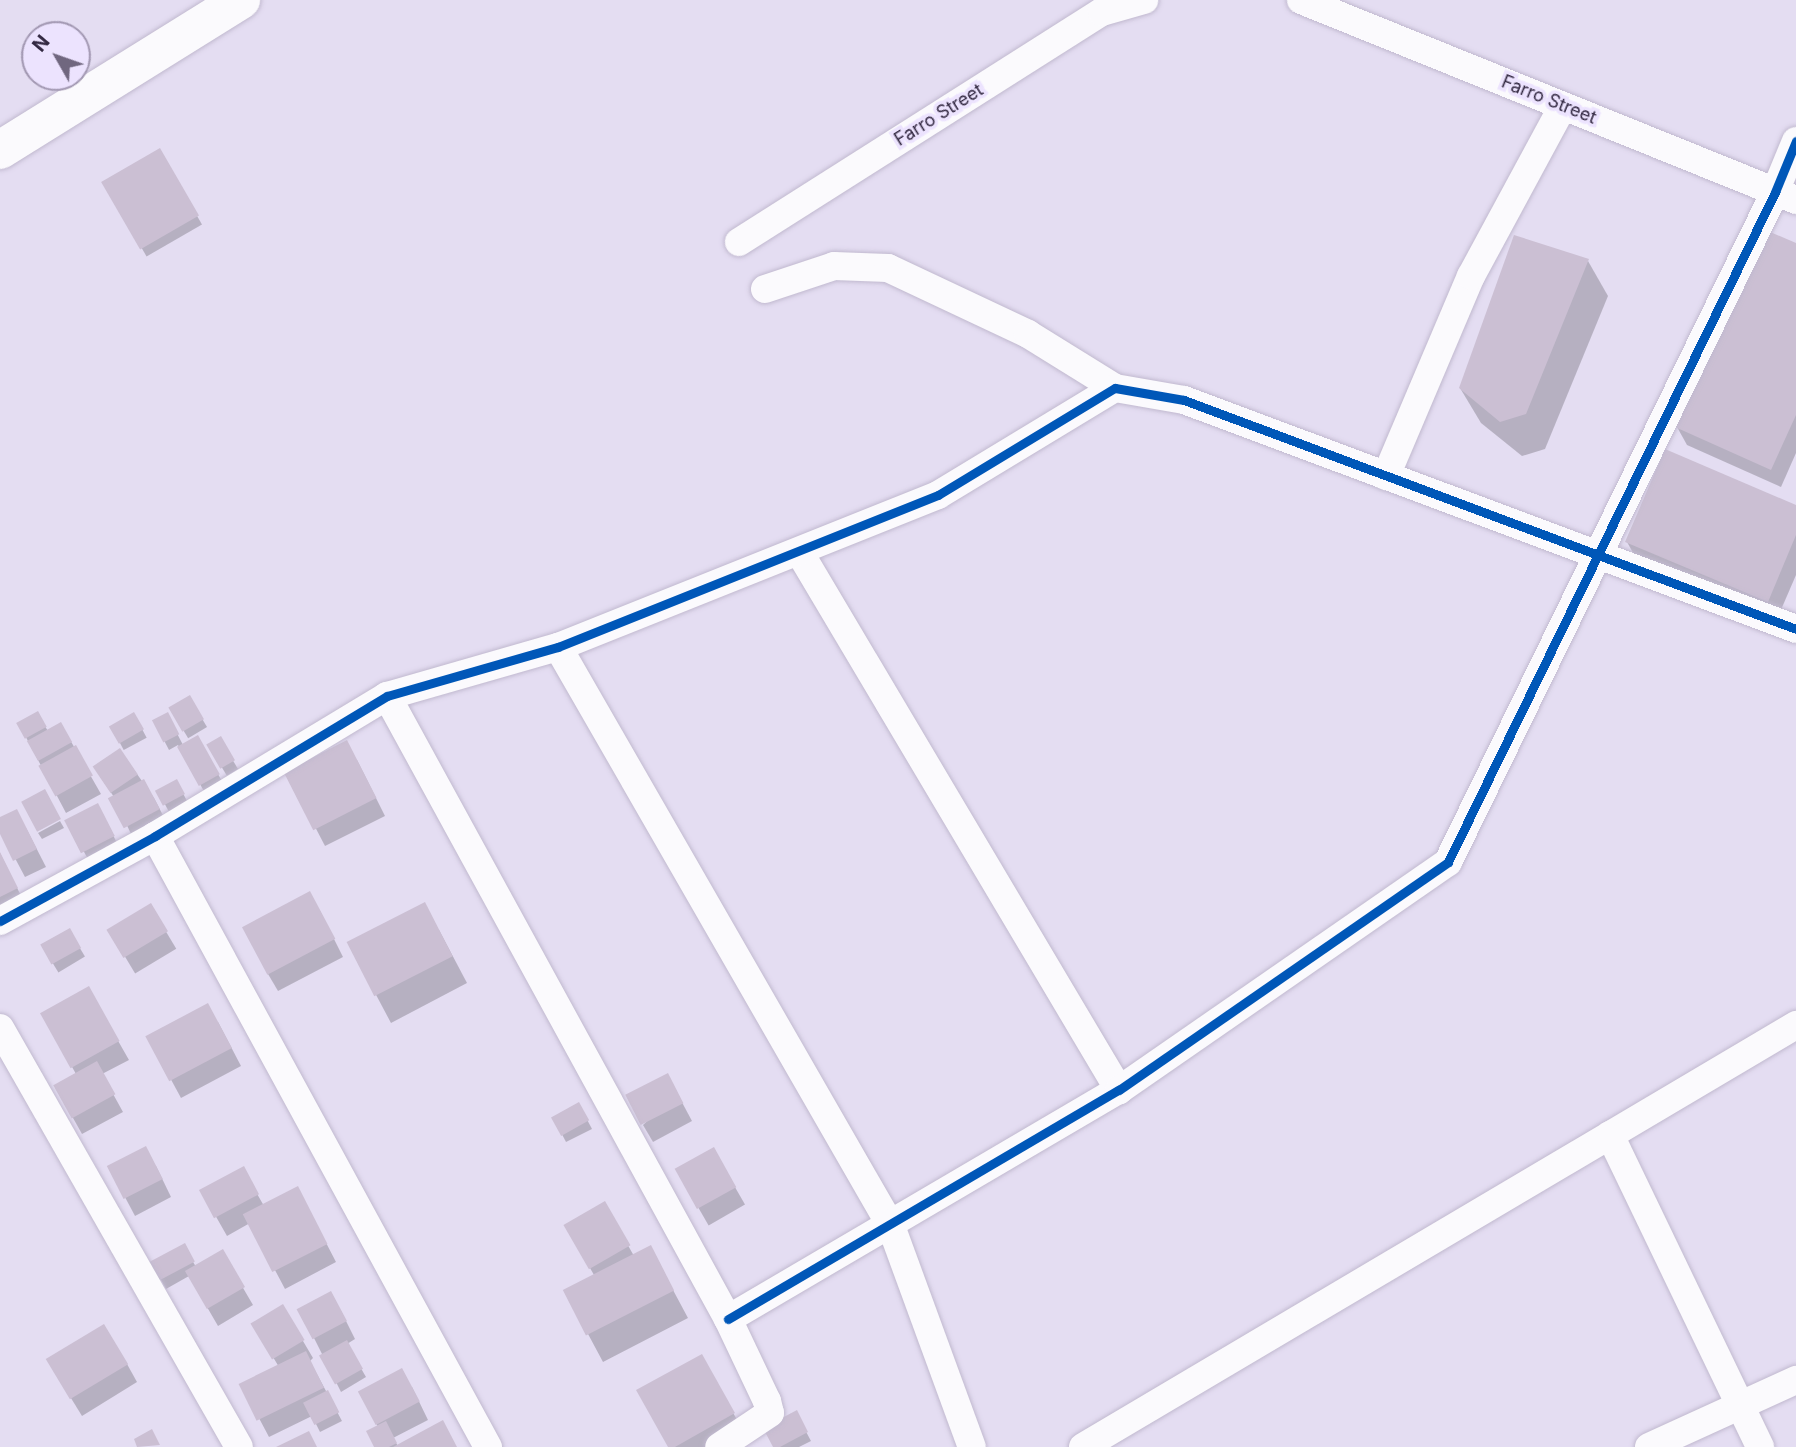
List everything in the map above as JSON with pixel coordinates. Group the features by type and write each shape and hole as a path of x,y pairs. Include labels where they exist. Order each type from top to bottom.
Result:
{"main road":[{"path":"1,147 241,0"}],"street":[{"name":"Farro Street","path":"739,242 1102,12 1144,0"},
{"name":"Farro Street","path":"1301,0 1786,196"},
{"path":"1386,476 1471,276 1563,106"},
{"path":"728,1319 891,1226 1119,1090 1448,862 1599,555 1786,196 1796,141"},
{"path":"765,289 834,267 888,268 1028,334 1115,388 1184,400 1796,629"},
{"path":"0,921 155,836 387,696 558,647 800,553 938,495 1115,388"},
{"path":"800,553 1119,1090"},
{"path":"558,647 891,1226 972,1447"},
{"path":"387,696 728,1319 770,1413 719,1447"},
{"path":"155,836 488,1447"},
{"path":"1083,1447 1796,1025"},
{"path":"0,1028 239,1447"},
{"path":"1610,1135 1760,1447"},
{"path":"1649,1447 1796,1380"}],"building":[{"path":"160,148 199,216 140,250 101,182"},
{"path":"1761,228 1796,243 1796,415 1771,470 1675,427"},
{"path":"1514,235 1589,259 1526,414 1500,422 1459,388"},
{"path":"1665,449 1796,505 1796,535 1768,602 1625,542"},
{"path":"190,695 204,719 182,732 168,708"},
{"path":"38,711 47,727 25,739 16,723"},
{"path":"134,712 144,729 119,744 109,726"},
{"path":"168,712 179,734 163,742 152,720"},
{"path":"61,722 72,742 38,761 27,741"},
{"path":"198,735 220,774 199,786 177,747"},
{"path":"221,736 235,760 220,769 206,744"},
{"path":"347,740 377,798 313,830 284,772"},
{"path":"76,745 93,776 55,796 38,766"},
{"path":"120,748 138,775 111,793 93,766"},
{"path":"144,779 160,809 124,828 108,798"},
{"path":"177,779 185,794 163,806 155,791"},
{"path":"45,789 61,819 37,832 21,802"},
{"path":"98,803 115,836 81,853 64,820"},
{"path":"17,809 37,849 13,861 0,834 0,817"},
{"path":"0,852 18,888 0,897"},
{"path":"310,891 335,939 267,975 242,927"},
{"path":"425,902 453,956 374,996 347,942"},
{"path":"151,903 168,931 123,958 106,930"},
{"path":"70,928 81,948 51,965 40,944"},
{"path":"89,986 120,1041 71,1068 40,1013"},
{"path":"208,1003 232,1048 169,1081 145,1036"},
{"path":"97,1061 115,1094 72,1118 53,1085"},
{"path":"668,1073 683,1103 641,1125 625,1095"},
{"path":"579,1102 589,1120 561,1136 551,1118"},
{"path":"146,1146 163,1179 124,1199 107,1166"},
{"path":"714,1147 736,1187 697,1209 675,1169"},
{"path":"244,1166 259,1194 214,1218 199,1190"},
{"path":"298,1186 328,1244 272,1272 243,1214"},
{"path":"605,1201 630,1245 589,1269 563,1225"},
{"path":"185,1243 195,1262 159,1281 149,1262"},
{"path":"651,1245 674,1290 586,1335 563,1290"},
{"path":"223,1249 245,1287 207,1309 185,1271"},
{"path":"331,1291 347,1321 313,1339 297,1309"},
{"path":"283,1304 305,1340 272,1360 250,1324"},
{"path":"104,1324 128,1364 70,1399 46,1359"},
{"path":"347,1340 363,1369 335,1384 319,1356"},
{"path":"306,1351 324,1388 257,1421 239,1384"},
{"path":"702,1354 735,1413 675,1447 668,1447 636,1390"},
{"path":"402,1368 420,1402 376,1425 358,1391"},
{"path":"328,1390 339,1412 314,1425 303,1403"},
{"path":"797,1410 808,1432 780,1447 773,1447 763,1428"},
{"path":"443,1420 457,1447 393,1447"},
{"path":"386,1421 397,1443 389,1447 374,1447 366,1431"},
{"path":"152,1429 160,1445 137,1447 134,1439"},
{"path":"309,1431 317,1447 276,1447"}],"cycle path":[{"path":"728,1319 1119,1090 1448,862 1775,192 1796,141"},
{"path":"0,921 155,836 387,696 558,647 938,495 1115,388 1184,400 1796,629"}]}
